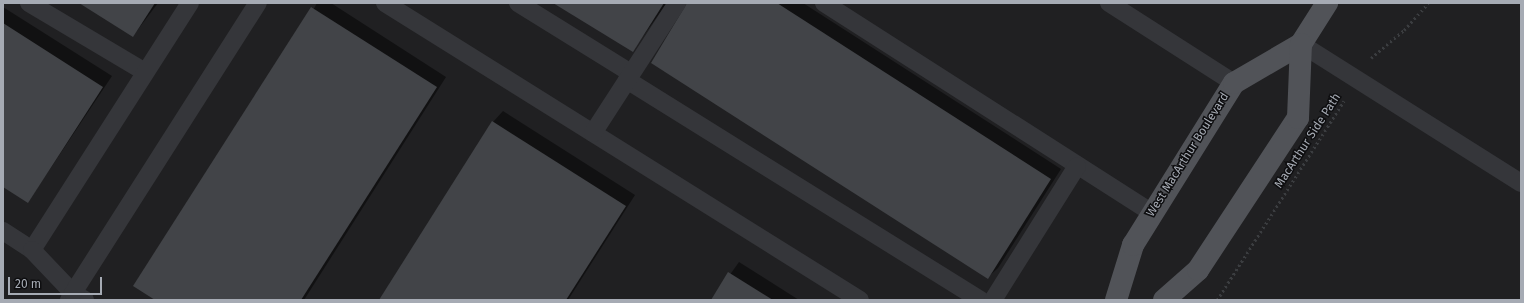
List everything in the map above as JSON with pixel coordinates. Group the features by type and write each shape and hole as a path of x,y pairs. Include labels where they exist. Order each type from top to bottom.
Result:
{"main road":[{"name":"West MacArthur Boulevard","path":"1116,300 1133,245 1152,212 1234,83 1301,44 1326,3"},
{"name":"West MacArthur Boulevard","path":"1164,300 1198,270 1298,118 1301,44"}],"lane":[{"path":"31,3 145,72"},
{"path":"32,250 190,3"},
{"path":"3,231 32,250 75,298 258,3"},
{"path":"384,3 860,300"},
{"path":"518,3 629,77 981,300"},
{"path":"593,133 677,3"},
{"path":"824,3 1077,166 1152,212"},
{"path":"1109,3 1234,83"},
{"path":"1301,44 1521,183"},
{"path":"993,300 1077,166"}],"path":[{"name":"MacArthur Side Path","path":"1218,300 1358,80 1372,55 1404,30 1428,3"}],"shaded area":[{"path":"3,3 1521,3 1521,300 3,300"}],"building":[{"path":"79,3 155,3 133,37"},
{"path":"553,3 664,3 633,52"},
{"path":"687,3 777,3 1051,179 988,279 651,63"},
{"path":"311,7 437,87 301,300 155,300 133,286"},
{"path":"3,23 103,87 28,203 3,187"},
{"path":"492,121 626,206 566,300 379,300"},
{"path":"728,272 773,300 711,300"}]}
